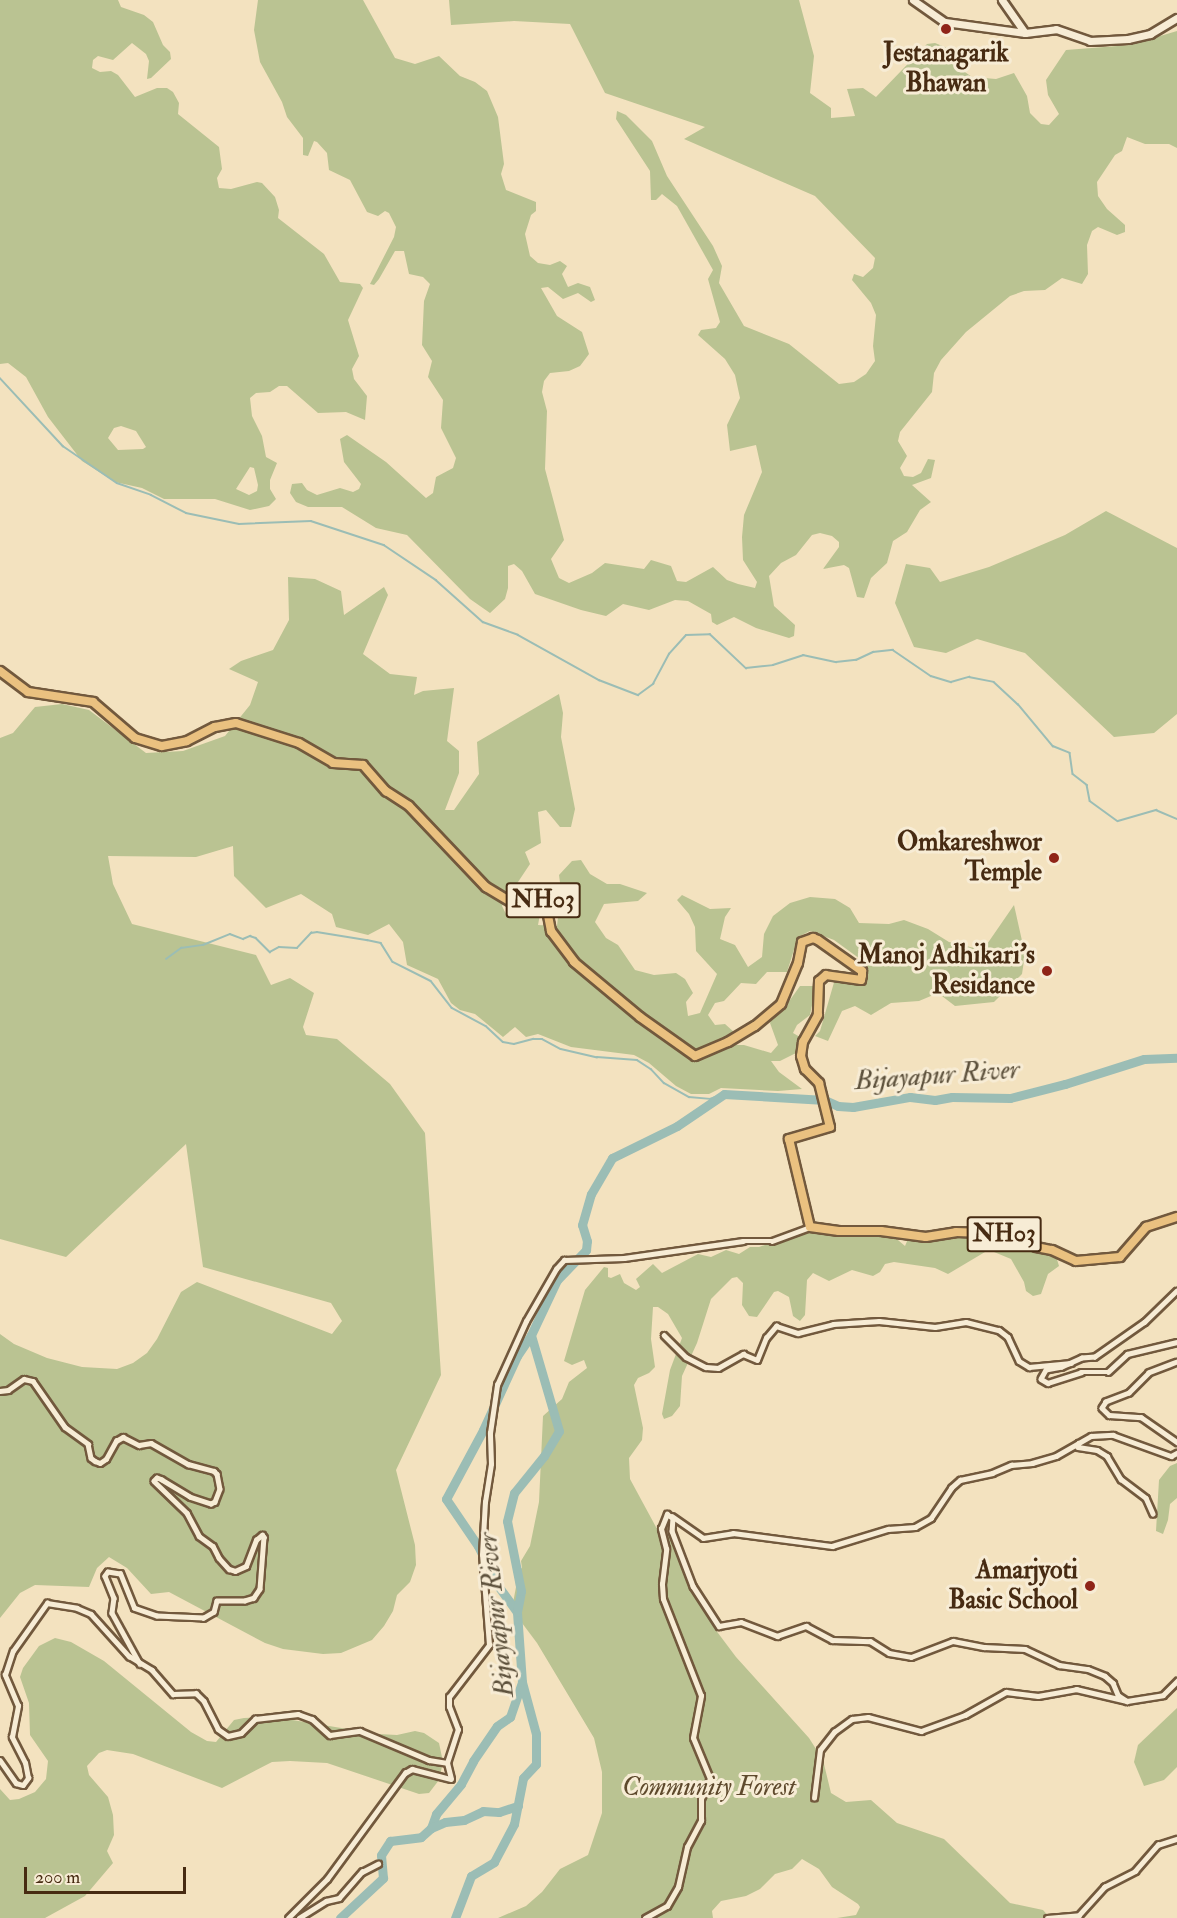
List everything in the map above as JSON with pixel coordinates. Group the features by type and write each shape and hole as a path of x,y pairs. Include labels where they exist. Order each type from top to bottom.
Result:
{"main road":[{"path":"913,0 945,22 1025,33 1056,29 1090,41 1128,39 1149,34 1177,18"},
{"path":"1002,0 1025,33"},
{"name":"NH03","path":"0,671 28,692 93,702 135,738 162,746 187,741 214,727 236,723 299,743 333,763 363,765 386,791 409,806 486,887 518,906 544,900 551,931 574,962 640,1017 695,1056 728,1042 755,1026 781,1004 798,963 802,942 813,938 818,940 862,971 862,975 861,980 826,975 819,981 818,1015 803,1042 801,1056 805,1069 821,1087 830,1123 830,1127 789,1139 810,1227 831,1231 881,1231 926,1237 956,1232 1013,1234 1036,1246 1076,1260 1120,1257 1146,1227 1177,1217"}],"street":[{"path":"288,1918 327,1879 405,1773 412,1769 451,1779 447,1763 458,1730 449,1707 448,1697 489,1645 482,1565 491,1464 490,1433 497,1385 526,1321 556,1269 564,1260 624,1258 743,1241 772,1241 810,1227"},
{"path":"1177,1291 1145,1322 1097,1356 1082,1358 1071,1364 1046,1370 1041,1378 1048,1383 1081,1372 1108,1372 1127,1354 1177,1342"},
{"path":"664,1335 686,1357 706,1367 718,1368 743,1354 757,1360 766,1338 776,1326 798,1333 833,1324 879,1320 935,1327 966,1322 999,1330 1008,1337 1019,1361 1029,1367 1071,1364"},
{"path":"1177,1362 1149,1373 1129,1393 1106,1402 1102,1408 1109,1416 1141,1417 1177,1442"},
{"path":"0,1391 8,1390 24,1379 33,1381 65,1427 88,1444 91,1458 100,1463 106,1459 116,1441 123,1437 139,1445 151,1443 188,1464 214,1471 217,1474 219,1489 215,1502 211,1504 190,1497 162,1480 157,1478 154,1481 187,1513 199,1536 213,1546 219,1558 229,1569 235,1571 246,1566 256,1540 262,1535 264,1537 260,1589 254,1598 245,1601 217,1601 214,1612 204,1618 157,1616 134,1608 120,1574 108,1572 105,1576 114,1598 112,1613 140,1664"},
{"path":"645,1918 667,1906 678,1887 687,1846 698,1832 702,1816 701,1799 710,1779 693,1738 701,1696 663,1599 662,1584 666,1549 661,1526 667,1514 703,1538 733,1533 832,1546 888,1529 915,1527 931,1518 951,1488 960,1480 992,1473 1011,1465 1032,1463 1056,1456 1091,1436 1113,1435 1171,1456 1177,1453"},
{"path":"1078,1443 1078,1447 1097,1450 1107,1456 1121,1479 1146,1498 1152,1514"},
{"path":"672,1516 674,1536 693,1586 719,1626 741,1622 777,1636 806,1626 832,1640 870,1641 889,1653 911,1657 953,1641 984,1647 1025,1649 1059,1665 1088,1669 1105,1676 1113,1683 1118,1695 1127,1701"},
{"path":"0,1760 16,1783 23,1785 28,1778 25,1763 12,1737 18,1706 5,1675 13,1651 47,1603 77,1608 91,1614 129,1656 152,1670 173,1694 196,1693 204,1701 218,1729 228,1736 241,1733 255,1719 298,1714 312,1719 330,1735 360,1731 429,1760 447,1763"},
{"path":"814,1798 820,1750 834,1732 852,1719 868,1717 921,1731 965,1715 1006,1692 1038,1696 1076,1689 1127,1701 1163,1695 1177,1681"},
{"path":"1047,1918 1079,1915 1104,1887 1135,1871 1158,1845 1177,1839"},
{"path":"299,1918 327,1901 339,1898 362,1872 378,1864"}],"green space":[{"path":"0,0 118,0 121,7 144,15 153,22 163,45 170,52 171,59 147,79 149,61 146,54 132,43 113,60 98,56 93,60 92,68 100,72 111,71 118,75 135,97 157,88 167,88 173,92 179,103 178,114 219,147 222,169 217,178 219,188 231,189 257,182 262,183 275,197 279,210 278,218 324,254 340,282 360,284 363,288 348,320 359,356 352,369 354,379 367,396 365,420 346,412 318,413 287,386 279,386 270,392 256,393 250,398 252,416 262,436 266,457 277,463 270,480 270,489 276,499 269,506 250,510 215,499 164,499 142,488 115,482 82,461 48,417 26,377 8,363 0,364","holes":["121,426 136,431 146,447 118,450 108,438 114,428","250,467 254,468 258,485 257,491 249,495 236,489"]},
{"path":"258,0 363,0 395,58 415,64 439,56 460,76 475,82 487,91 498,117 504,164 501,174 506,190 536,202 536,211 531,215 525,234 530,256 538,263 550,265 560,261 567,266 562,274 568,287 578,283 590,287 595,300 591,302 578,293 563,299 548,287 541,288 557,316 582,332 589,354 580,366 569,371 550,373 544,381 542,392 547,411 545,469 564,540 551,559 559,578 569,583 592,573 605,563 644,569 651,560 671,566 677,581 686,582 713,567 727,580 738,584 755,588 757,582 743,560 742,537 744,515 762,472 756,445 730,451 727,425 740,398 735,375 725,359 698,335 701,330 716,328 720,322 708,279 713,270 677,206 662,194 656,200 651,200 650,171 616,119 617,111 626,115 652,141 667,176 713,246 722,266 719,283 744,326 789,344 839,384 854,382 866,374 875,361 873,346 876,315 871,303 852,280 854,274 863,277 873,268 875,258 815,196 684,139 705,127 605,93 570,24 514,21 451,25 449,0 799,0 814,56 810,93 831,108 831,118 855,116 847,89 863,88 876,97 927,44 935,43 950,49 962,70 972,77 996,79 1014,73 1027,96 1030,113 1041,124 1049,125 1059,114 1048,95 1046,80 1066,50 1130,45 1177,31 1177,148 1169,144 1145,144 1127,137 1122,151 1115,155 1097,182 1098,196 1107,209 1125,225 1125,232 1117,235 1098,227 1092,231 1087,245 1088,274 1082,284 1062,278 1045,290 1024,291 1010,296 966,332 941,360 934,373 932,392 900,432 898,441 907,456 900,468 904,476 913,477 921,473 928,459 935,460 931,478 912,485 931,502 920,510 907,532 893,541 887,563 871,578 864,598 857,597 849,568 844,565 823,569 839,547 839,542 832,536 820,533 812,535 796,555 781,563 769,576 774,606 795,625 794,636 789,638 756,628 734,617 717,625 712,622 711,614 688,601 675,600 649,610 623,604 606,616 581,610 535,594 522,571 514,564 508,566 508,588 505,599 490,613 470,599 407,535 376,528 342,507 308,507 296,502 290,493 292,484 302,483 307,490 317,495 340,488 353,492 359,489 361,484 344,462 340,439 347,435 386,462 426,498 433,493 436,477 453,468 456,458 441,428 443,400 428,377 432,361 422,345 424,301 430,284 423,277 409,274 404,251 395,251 379,279 374,285 370,284 394,237 396,227 389,213 385,211 378,216 367,212 350,180 329,170 327,153 317,142 314,141 308,156 303,155 303,138 287,117 282,102 260,62 254,30"},
{"path":"1106,511 1177,548 1177,714 1154,733 1114,737 1025,653 977,639 946,653 914,647 895,603 906,564 930,568 940,582 989,567 1065,535"},
{"path":"288,577 315,579 341,591 344,615 384,587 388,595 363,654 390,674 417,677 414,695 423,691 454,688 447,741 459,751 459,773 445,810 454,810 479,774 477,742 559,694 563,713 561,737 575,809 571,827 560,827 546,810 538,812 541,843 525,852 530,864 502,906 507,916 541,909 538,925 557,926 561,890 559,875 572,861 581,860 590,874 607,884 620,884 647,893 638,901 604,904 595,922 606,938 618,945 635,970 654,975 676,973 685,979 693,993 686,1002 688,1016 700,1013 717,974 696,951 695,927 689,914 677,900 682,895 710,909 731,908 725,917 720,939 735,945 748,967 762,957 764,934 773,916 790,903 810,897 835,899 850,908 859,923 889,924 904,920 928,929 949,942 983,950 1014,905 1025,954 1022,974 994,1002 955,1006 938,993 919,1001 891,1003 871,1015 855,1006 842,1011 828,1041 815,1036 820,1031 835,979 857,985 866,982 867,964 834,940 810,931 798,937 787,972 767,972 756,984 741,983 724,1001 715,1003 708,1015 715,1025 725,1024 735,1033 723,1038 723,1050 735,1045 744,1045 771,1053 778,1045 770,1023 774,1015 790,1000 800,986 816,986 810,1015 797,1025 793,1033 800,1037 798,1052 780,1061 771,1061 779,1072 802,1089 778,1091 721,1088 709,1094 691,1094 676,1086 649,1063 634,1055 571,1047 538,1034 526,1037 515,1027 503,1037 475,1014 460,1010 451,1003 438,979 407,965 403,942 389,924 368,935 336,927 332,914 301,894 266,908 234,876 233,846 196,857 108,856 113,884 132,924 256,955 271,985 290,978 314,993 303,1027 306,1035 337,1039 390,1084 425,1133 441,1375 396,1470 415,1545 416,1565 410,1582 397,1595 393,1611 384,1626 372,1640 341,1653 323,1654 283,1649 265,1643 169,1592 151,1594 127,1568 109,1557 97,1568 89,1587 35,1585 20,1593 0,1618 0,1334 14,1344 47,1358 82,1367 117,1369 133,1363 147,1353 157,1339 181,1292 197,1282 332,1334 342,1321 331,1303 203,1267 186,1144 66,1257 0,1239 0,738 13,733 35,707 62,704 89,710 146,753 183,751 225,736 250,705 258,682 229,669 241,661 273,650 289,620"},
{"name":"Community Forest","path":"807,1231 892,1235 905,1246 908,1239 912,1237 1007,1237 1056,1256 1059,1266 1048,1274 1041,1294 1033,1296 1026,1291 1024,1282 1011,1259 994,1252 985,1252 948,1274 935,1268 894,1262 885,1264 880,1272 873,1276 852,1270 829,1281 813,1273 807,1280 805,1315 800,1321 793,1316 789,1297 778,1291 774,1292 757,1317 749,1316 742,1305 743,1283 737,1277 732,1278 711,1299 697,1343 682,1376 680,1406 672,1416 664,1419 662,1414 670,1370 682,1338 668,1314 658,1307 653,1307 651,1339 655,1367 638,1378 634,1385 643,1428 642,1440 629,1458 630,1479 663,1540 668,1535 674,1542 688,1582 715,1629 736,1657 809,1738 823,1760 831,1793 846,1802 871,1800 897,1823 944,1839 1010,1903 1043,1910 1050,1918 837,1918 856,1915 860,1907 832,1887 819,1869 802,1859 792,1869 775,1874 760,1889 746,1896 721,1901 712,1911 713,1918 498,1918 526,1906 542,1892 560,1869 588,1855 602,1813 602,1772 594,1738 537,1643 516,1615 513,1603 516,1587 515,1572 522,1568 521,1561 530,1546 539,1502 543,1416 562,1399 569,1382 587,1368 584,1360 572,1365 564,1361 585,1290 604,1267 608,1268 608,1277 620,1274 624,1283 636,1290 640,1287 636,1279 653,1264 662,1273 698,1254 711,1257 726,1250 739,1254 750,1247 759,1247"},
{"path":"1177,1463 1177,1498 1170,1504 1163,1534 1156,1531 1159,1480 1170,1466"},
{"path":"55,1638 71,1642 104,1661 191,1732 207,1741 216,1742 234,1720 244,1718 274,1717 378,1734 397,1735 415,1731 424,1733 439,1743 443,1762 439,1780 429,1793 419,1794 327,1763 290,1761 272,1762 222,1788 133,1754 107,1750 99,1753 87,1766 89,1775 108,1797 113,1815 114,1835 107,1851 113,1863 85,1896 45,1918 0,1918 0,1789 10,1800 35,1792 46,1779 48,1761 30,1735 29,1703 20,1677 23,1668 39,1646"},
{"path":"1177,1708 1177,1767 1164,1780 1144,1786 1134,1762 1138,1745"}],"waterway":[{"path":"0,378 63,446 117,483 151,495 186,513 239,524 311,521 384,545 436,580 483,622 518,635 599,680 638,695 653,684 669,654 686,635 710,634 746,668 773,665 803,655 836,662 856,660 873,652 893,650 931,676 951,682 969,677 994,682 1018,704 1053,746 1070,753 1073,774 1087,785 1090,801 1118,821 1156,810 1177,819"},
{"path":"166,959 181,948 203,945 230,934 243,939 250,936 256,938 270,952 279,947 297,948 311,933 317,932 381,943 393,962 431,981 452,1008 486,1026 503,1042 514,1044 542,1039 561,1049 597,1057 637,1060 651,1069 664,1083 689,1097 710,1099 724,1094"},
{"name":"Bijayapur River","path":"455,1918 471,1876 494,1862 514,1824 523,1778 536,1764 536,1734 522,1682 517,1612 521,1591 507,1521 514,1493 544,1456 559,1431 531,1335 557,1280 586,1250 587,1241 582,1225 591,1194 612,1158 677,1126 724,1094 825,1100 838,1106 853,1107 910,1097 935,1100 952,1097 1010,1098 1065,1084 1144,1059 1177,1058"},
{"path":"517,1612 496,1583 478,1546 446,1499 483,1430 517,1356 531,1335"},
{"path":"431,1828 436,1814 461,1784 473,1761 497,1726 510,1717 522,1683"},
{"path":"340,1918 383,1878 381,1855 390,1841 421,1837 431,1828 445,1822 464,1820 483,1811 499,1812 518,1806"}],"place":[{"name":"Jestanagarik Bhawan","path":"946,29"},
{"name":"Omkareshwor Temple","path":"1054,858"},
{"name":"Manoj Adhikari's Residance","path":"1047,971"},
{"name":"Amarjyoti Basic School","path":"1090,1586"}]}
